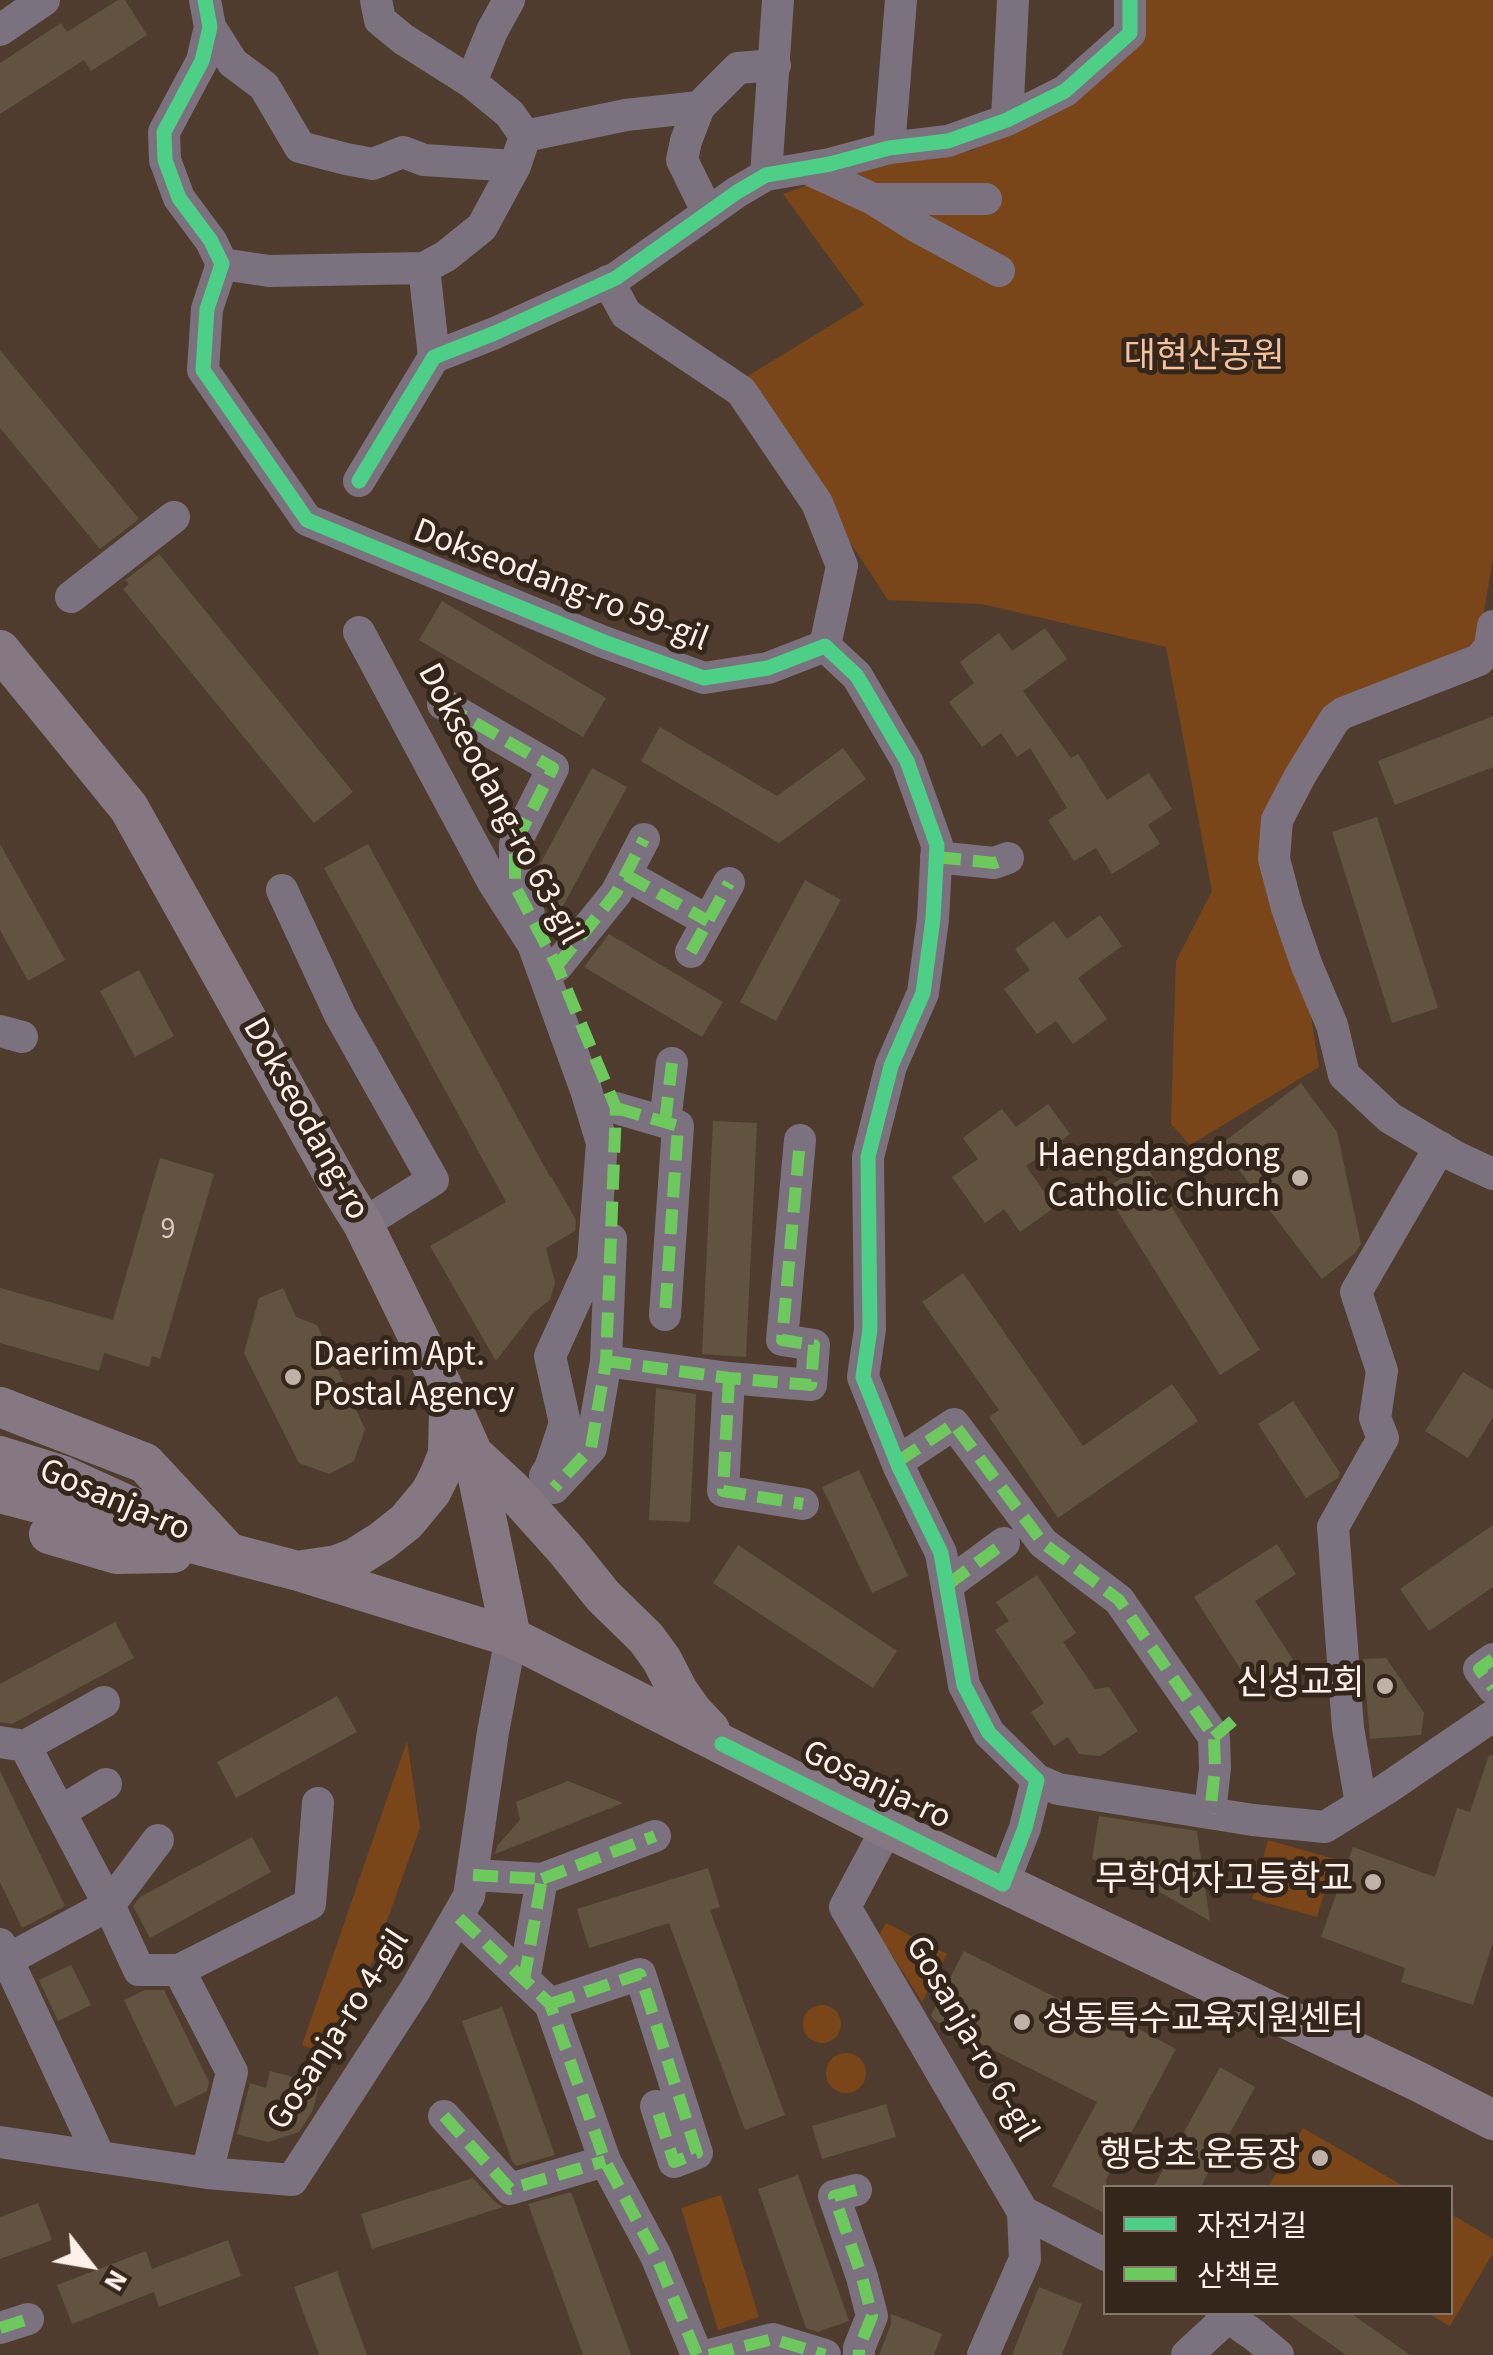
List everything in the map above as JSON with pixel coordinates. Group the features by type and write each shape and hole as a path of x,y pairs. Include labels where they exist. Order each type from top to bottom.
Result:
{"main road":[{"name":"Dokseodang-ro","path":"0,650 129,808 363,1224 473,1454 511,1637"},
{"path":"298,1571 338,1565 355,1558 406,1522 430,1492 448,1454 449,1400"},
{"path":"0,1407 145,1463 227,1551"},
{"path":"473,1454 513,1491 603,1596 646,1638 685,1701 722,1744"},
{"name":"Gosanja-ro","path":"0,1456 59,1492 227,1551 511,1637 888,1828 1493,2120"},
{"name":"Gosanja-ro","path":"0,1493 59,1492"},
{"path":"0,1520 117,1554 227,1551"}],"street":[{"path":"0,30 44,0"},
{"path":"208,14 202,61 164,132 165,160 179,198 211,241 222,264 268,271 424,268 482,228 520,151 510,114 471,82 380,20 376,0"},
{"path":"471,82 510,0"},
{"path":"766,175 778,0"},
{"path":"889,148 902,0"},
{"path":"1007,120 1013,0"},
{"path":"359,481 434,357 608,281 766,175 889,148 948,140 1007,120 1065,91 1130,33 1130,0"},
{"path":"208,14 233,63 264,86 300,147 346,159 373,164 402,152 424,160 520,151 626,115 699,108"},
{"path":"708,213 682,160 699,108 738,68 775,66"},
{"path":"806,168 874,198 919,228 999,271"},
{"path":"874,198 986,199"},
{"name":"Dokseodang-ro 59-gil","path":"222,264 207,309 203,370 306,520 604,642 704,678 768,668 825,646"},
{"path":"424,268 434,357"},
{"path":"608,281 626,314 741,391 817,503 842,566 825,646 857,676 906,761 937,845 923,993 891,1066 868,1157 870,1328 863,1377 897,1462 941,1554 964,1685 989,1733 1038,1780 1058,1789 1325,1827 1493,1716"},
{"path":"71,596 174,517"},
{"path":"1493,626 1490,647 1479,660 1335,719 1276,820 1274,859 1307,966 1332,1025 1344,1075 1390,1118 1493,1174"},
{"name":"Dokseodang-ro 63-gil","path":"359,632 493,882 533,944 602,1143 594,1261 550,1356 565,1424 549,1482 591,1448 606,1362"},
{"path":"443,704 553,768 515,844 514,886 557,966 616,1108 606,1362 811,1385 814,1345 782,1340 800,1140"},
{"path":"557,966 616,893 644,840"},
{"path":"936,857 994,863 1008,858"},
{"path":"626,875 708,921"},
{"path":"691,952 729,883"},
{"path":"282,890 340,1015 433,1180 363,1224"},
{"path":"665,1122 672,1063"},
{"path":"616,1108 678,1126 665,1315"},
{"path":"1361,1804 1348,1728 1333,1528 1383,1438 1375,1418 1382,1371 1356,1292 1440,1147"},
{"path":"729,1378 723,1491 803,1504"},
{"path":"897,1462 962,1420 1043,1543 1118,1600 1225,1728 1210,1813"},
{"path":"947,1585 1004,1544"},
{"name":"Gosanja-ro 4-gil","path":"0,2142 207,2173 292,2180 416,1990 470,1896 511,1637"},
{"path":"1493,1659 1478,1669 1493,1688"},
{"path":"104,1702 12,1744 60,1812 139,1970 179,1970 310,1904 318,1803"},
{"path":"1003,1884 1038,1780"},
{"path":"60,1812 106,1784"},
{"name":"Gosanja-ro 6-gil","path":"888,1828 845,1907 1023,2212"},
{"path":"472,1876 542,1879 655,1836"},
{"path":"99,2156 4,1952 109,1906 158,1840"},
{"path":"524,1980 542,1879"},
{"path":"458,1918 550,2004 605,2160 656,2256 697,2355"},
{"path":"179,1970 232,2072 207,2173"},
{"path":"550,2004 640,1974 696,2153 674,2162 656,2106"},
{"path":"444,2116 510,2189 605,2160"},
{"path":"856,2190 834,2196 872,2316 858,2348 859,2355"},
{"path":"1023,2212 1103,2253"},
{"path":"982,2355 1026,2258 1023,2212"},
{"path":"1187,2355 1224,2315 1278,2355"},
{"path":"709,2355 773,2338 824,2355"}],"green space":[{"name":"대현산공원","path":"1143,0 1493,0 1493,558 1479,641 1470,652 1334,707 1260,862 1275,924 1310,1011 1319,1067 1190,1145 1171,1124 1176,961 1212,891 1166,647 982,604 888,600 743,379 864,305 783,194 858,167 971,151 1061,106"},
{"path":"407,1741 420,1828 338,2058 302,2045"},
{"path":"1268,1840 1334,1859 1317,1917 1252,1899"},
{"path":"886,1923 947,1954 922,2002 879,1935"},
{"path":"822,2005 835,2011 841,2024 835,2037 822,2043 809,2037 803,2024 809,2011"},
{"path":"846,2053 860,2059 866,2073 860,2087 846,2093 832,2087 826,2073 832,2059"},
{"name":"행당초 운동장","path":"1303,2128 1402,2185 1269,2185"},
{"path":"721,2195 759,2317 718,2330 681,2208"},
{"path":"1453,2215 1493,2239 1493,2253 1450,2326 1431,2315 1453,2315"}],"building":[{"path":"118,0 125,0 147,35 91,71 84,60 0,114 0,63 61,23 67,32"},
{"path":"0,350 139,519 100,549 0,428"},
{"path":"159,554 353,792 314,823 123,589 129,584 125,580"},
{"path":"442,601 606,698 583,737 419,640"},
{"path":"1045,628 1067,659 1023,691 1071,758 1078,754 1107,800 1149,773 1172,809 1148,825 1160,844 1112,874 1096,848 1074,861 1048,820 1067,808 1030,748 1017,757 1001,733 982,747 949,702 974,683 960,662 999,633 1012,651"},
{"path":"1493,716 1493,767 1395,805 1378,761"},
{"path":"660,727 777,796 843,748 866,779 779,843 641,761"},
{"path":"592,768 627,787 562,908 543,898 535,873"},
{"path":"1377,817 1438,1008 1392,1023 1332,832"},
{"path":"0,844 65,960 28,981 0,930"},
{"path":"368,844 576,1220 575,1231 546,1248 555,1282 550,1300 532,1314 496,1361 430,1246 506,1202 324,868"},
{"path":"805,880 841,900 776,1021 740,1002"},
{"path":"1100,915 1122,946 1078,978 1107,1019 1073,1044 1056,1021 1037,1034 1004,989 1030,970 1015,949 1054,921 1067,939"},
{"path":"609,934 723,1002 702,1037 584,967"},
{"path":"139,970 174,1036 135,1057 100,991"},
{"path":"1301,1083 1337,1132 1361,1244 1322,1279 1220,1145"},
{"path":"1048,1104 1070,1134 1026,1166 1055,1207 1020,1232 1004,1209 985,1223 952,1177 978,1159 963,1138 1002,1109 1016,1127"},
{"path":"713,1121 757,1123 746,1357 702,1354"},
{"path":"160,1158 214,1174 160,1359 152,1356 149,1367 104,1353 99,1371 0,1343 0,1288 113,1320"},
{"path":"1145,1164 1260,1350 1220,1375 1104,1189"},
{"path":"963,1273 1083,1446 1172,1384 1198,1421 1058,1518 989,1417 999,1410 922,1302"},
{"path":"283,1288 296,1317 317,1325 365,1429 354,1461 329,1474 299,1463 244,1353 259,1298"},
{"path":"1463,1372 1493,1390 1493,1417 1468,1458 1425,1431"},
{"path":"656,1388 696,1394 690,1522 649,1520"},
{"path":"1293,1401 1340,1473 1306,1498 1258,1424"},
{"path":"859,1470 908,1576 872,1593 822,1487"},
{"path":"1493,1525 1493,1587 1429,1631 1400,1589"},
{"path":"1277,1544 1296,1574 1255,1601 1295,1663 1254,1690 1194,1597"},
{"path":"738,1545 897,1651 873,1688 713,1583"},
{"path":"1037,1575 1076,1633 1063,1642 1095,1689 1109,1687 1138,1731 1100,1756 1079,1754 1068,1737 1054,1746 1031,1712 1044,1703 995,1630 1009,1621 996,1602"},
{"path":"115,1622 134,1658 12,1724 0,1722 0,1684"},
{"name":"신성교회","path":"1386,1658 1424,1713 1421,1735 1370,1739 1363,1659"},
{"path":"337,1696 357,1732 236,1798 217,1762"},
{"path":"1489,1755 1493,1756 1493,1942 1473,2005 1401,1982 1405,1968 1321,1937 1353,1847 1435,1877 1457,1808 1470,1812"},
{"path":"0,1771 65,1906 22,1928 0,1882"},
{"path":"568,1781 623,1803 495,1854 497,1846 520,1820 516,1802"},
{"path":"1099,1816 1197,1831 1210,1921 1092,1859"},
{"path":"252,1837 271,1872 150,1938 133,1906 140,1897"},
{"path":"708,1868 720,1907 710,1910 785,2115 745,2130 669,1923 589,1948 577,1909"},
{"path":"964,1951 1132,2036 1137,2028 1176,2049 1103,2185 1103,2212 1052,2186 1097,2102 934,2020 931,2015"},
{"path":"71,1965 91,2005 58,2021 39,1980"},
{"path":"145,1990 164,1990 209,2082 207,2091 175,2107 124,2000"},
{"path":"502,2007 555,2155 516,2166 462,2021"},
{"path":"1220,2067 1255,2087 1202,2185 1155,2185"},
{"path":"270,2071 320,2084 312,2112 299,2132 268,2142 237,2134 250,2083 266,2088"},
{"path":"886,2104 896,2137 822,2159 812,2126"},
{"path":"798,2175 849,2321 818,2332 806,2328 758,2189"},
{"path":"473,2178 503,2207 372,2249 361,2214"},
{"path":"571,2192 631,2355 583,2355 528,2204"},
{"path":"38,2203 52,2240 0,2259 0,2217"},
{"path":"228,2240 241,2276 159,2307 154,2292 72,2324 57,2285 146,2251 152,2269"},
{"path":"337,2271 367,2355 319,2355 294,2287"},
{"path":"1039,2287 1082,2304 1062,2355 1012,2355"},
{"path":"891,2314 942,2334 934,2355 879,2355"},
{"path":"1289,2315 1353,2315 1410,2355 1346,2355"}],"marked path":[{"path":"443,704 553,768 515,844 515,886 557,966 616,1108 606,1361 591,1448 554,1488"},
{"path":"557,966 616,893 644,839"},
{"path":"936,857 994,863 1008,858"},
{"path":"626,875 708,921"},
{"path":"691,952 729,883"},
{"path":"665,1122 672,1063"},
{"path":"616,1108 678,1126 665,1315"},
{"path":"606,1361 811,1385 814,1345 782,1340 800,1140"},
{"path":"729,1378 723,1491 803,1504"},
{"path":"897,1462 954,1424 1043,1543 1119,1600 1214,1737 1210,1813"},
{"path":"947,1585 1004,1543"},
{"path":"1493,1659 1479,1669 1493,1688"},
{"path":"1214,1737 1235,1719"},
{"path":"542,1879 655,1836"},
{"path":"473,1875 542,1879 524,1980"},
{"path":"459,1918 550,2004 605,2161 656,2256 697,2355"},
{"path":"550,2004 640,1974 697,2153 674,2162 656,2106"},
{"path":"444,2116 510,2189 605,2161"},
{"path":"856,2190 834,2196 872,2316 859,2355"},
{"path":"0,2328 28,2319"},
{"path":"709,2355 773,2339 825,2355"}],"cycle path":[{"path":"205,0 210,27 202,61 164,132 165,160 179,198 211,241 222,264 207,309 203,370 307,520 604,642 704,678 768,668 825,646 857,676 907,761 937,845 923,993 891,1066 868,1157 870,1329 863,1377 899,1467 941,1553 964,1685 989,1733 1037,1780 1025,1828 1003,1884 722,1744"},
{"path":"359,481 434,357 616,278 766,175 889,148 948,141 1007,120 1065,91 1130,33 1130,0"}],"place":[{"name":"Haengdangdong Catholic Church","path":"1300,1178"},
{"name":"Daerim Apt. Postal Agency","path":"293,1377"},
{"name":"신성교회","path":"1385,1686"},
{"name":"무학여자고등학교","path":"1373,1882"},
{"name":"성동특수교육지원센터","path":"1022,2022"},
{"name":"행당초 운동장","path":"1320,2158"}]}
